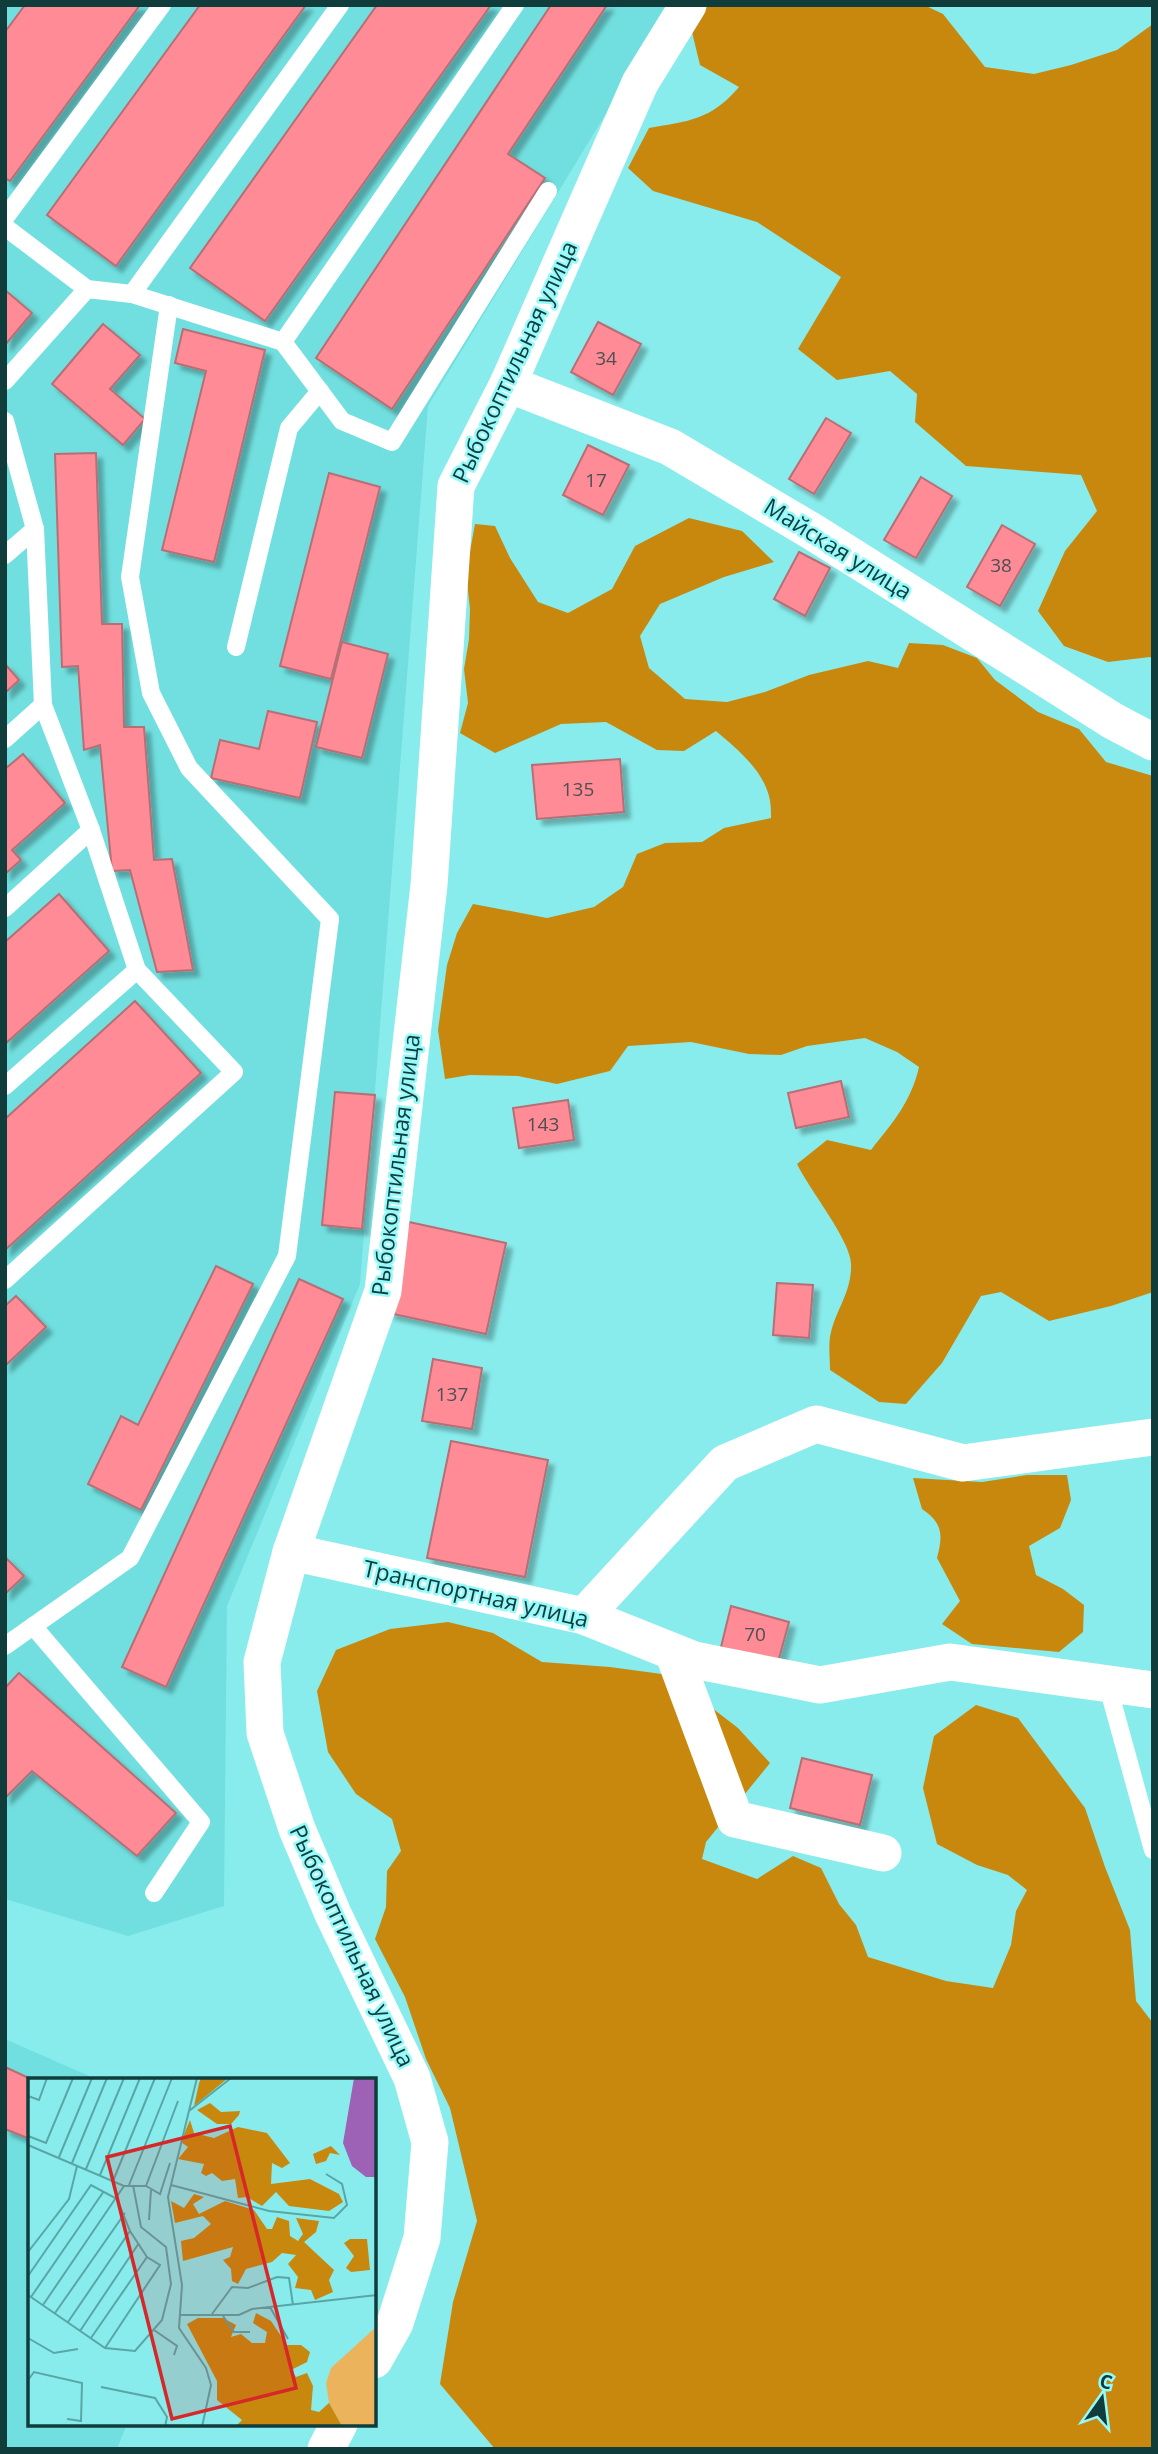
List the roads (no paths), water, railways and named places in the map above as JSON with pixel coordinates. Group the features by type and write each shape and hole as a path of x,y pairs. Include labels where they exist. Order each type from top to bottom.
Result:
{"street":[{"name":"Рыбокоптильная улица","path":"376,2356 395,2323 422,2238 430,2142 412,2078 332,1914 297,1829 265,1733 262,1661 290,1552 383,1290 429,885 456,486 508,384 640,83 688,5"},
{"name":"Майская улица","path":"508,384 670,447 813,532 1113,721 1153,742"},
{"path":"584,1616 725,1463 816,1424 963,1463 1153,1437"},
{"name":"Транспортная улица","path":"290,1552 584,1616 694,1660 820,1685 950,1662 1153,1690"},
{"path":"673,1652 734,1819 883,1853"},
{"path":"326,2449 338,2426"}],"lane":[{"path":"5,218 162,5"},
{"path":"132,294 340,5"},
{"path":"283,342 515,5"},
{"path":"5,227 87,289 132,294 283,342 342,421 392,442 548,191"},
{"path":"5,381 87,289"},
{"path":"5,1646 130,1558 287,1256 330,919 189,768 152,693 130,577 169,305"},
{"path":"236,647 289,428 320,391"},
{"path":"5,421 35,529 43,705 91,830 137,970 234,1072 5,1280"},
{"path":"5,555 35,529"},
{"path":"5,738 43,705"},
{"path":"5,908 91,830"},
{"path":"5,1086 137,970"},
{"path":"33,1626 201,1822 154,1893"},
{"path":"1107,1683 1153,1850"}]}
